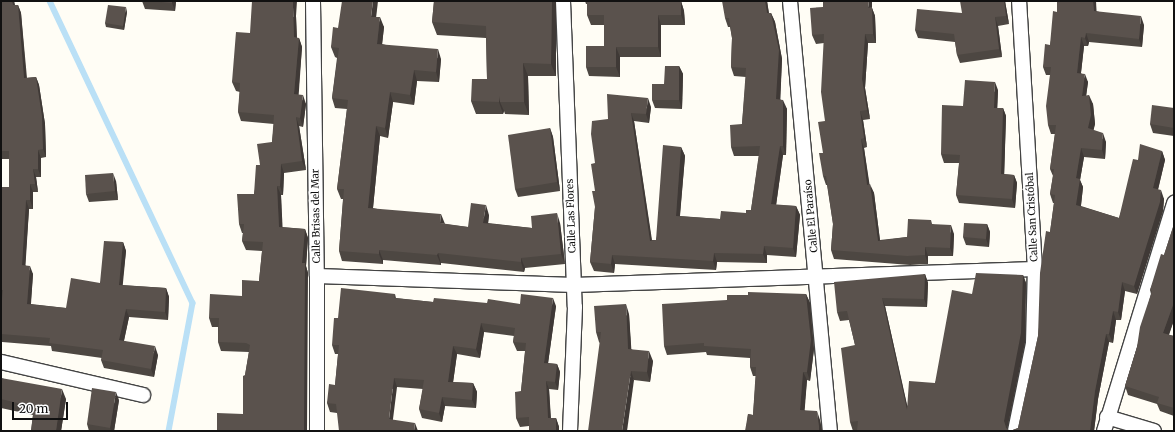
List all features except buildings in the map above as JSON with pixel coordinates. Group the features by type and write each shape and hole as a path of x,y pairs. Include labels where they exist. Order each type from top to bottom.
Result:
{"street":[{"name":"Calle Brisas del Mar","path":"313,1 318,276 317,431"},
{"name":"Calle Las Flores","path":"563,1 574,285 570,431"},
{"name":"Calle El Paraíso","path":"790,1 830,431"},
{"name":"Calle San Cristóbal","path":"1015,431 1033,343 1035,269 1019,1"},
{"path":"1104,431 1107,417 1174,203"},
{"path":"318,276 574,285 816,275 1035,269"},
{"path":"1,362 143,395"},
{"path":"1107,417 1154,431"}],"waterway":[{"path":"50,1 193,303 169,431"}]}
